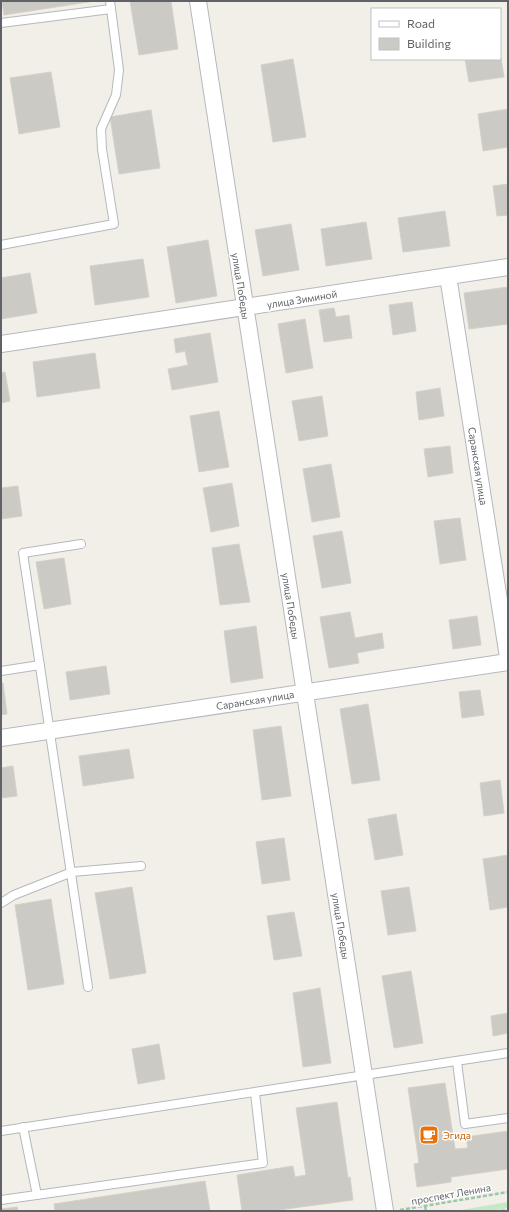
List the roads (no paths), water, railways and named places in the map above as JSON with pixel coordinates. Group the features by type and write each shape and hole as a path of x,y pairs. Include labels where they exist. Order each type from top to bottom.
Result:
{"street":[{"name":"улица Победы","path":"198,1 385,1211"},
{"name":"улица Зиминой","path":"1,344 508,267"},
{"name":"Саранская улица","path":"448,276 508,657"},
{"name":"Саранская улица","path":"1,738 508,662"}],"lane":[{"path":"1,23 111,5 119,70 116,95 101,130 102,150 114,224 1,245"},
{"path":"81,544 23,553 72,872 88,987"},
{"path":"1,671 40,665"},
{"path":"1,903 14,895 72,872 141,866"},
{"path":"1,1131 508,1053"},
{"path":"457,1062 465,1124 508,1118"},
{"path":"1,1200 263,1163 255,1093"},
{"path":"23,1128 37,1195"}],"place":[{"name":"Эгида","path":"429,1135"}]}
